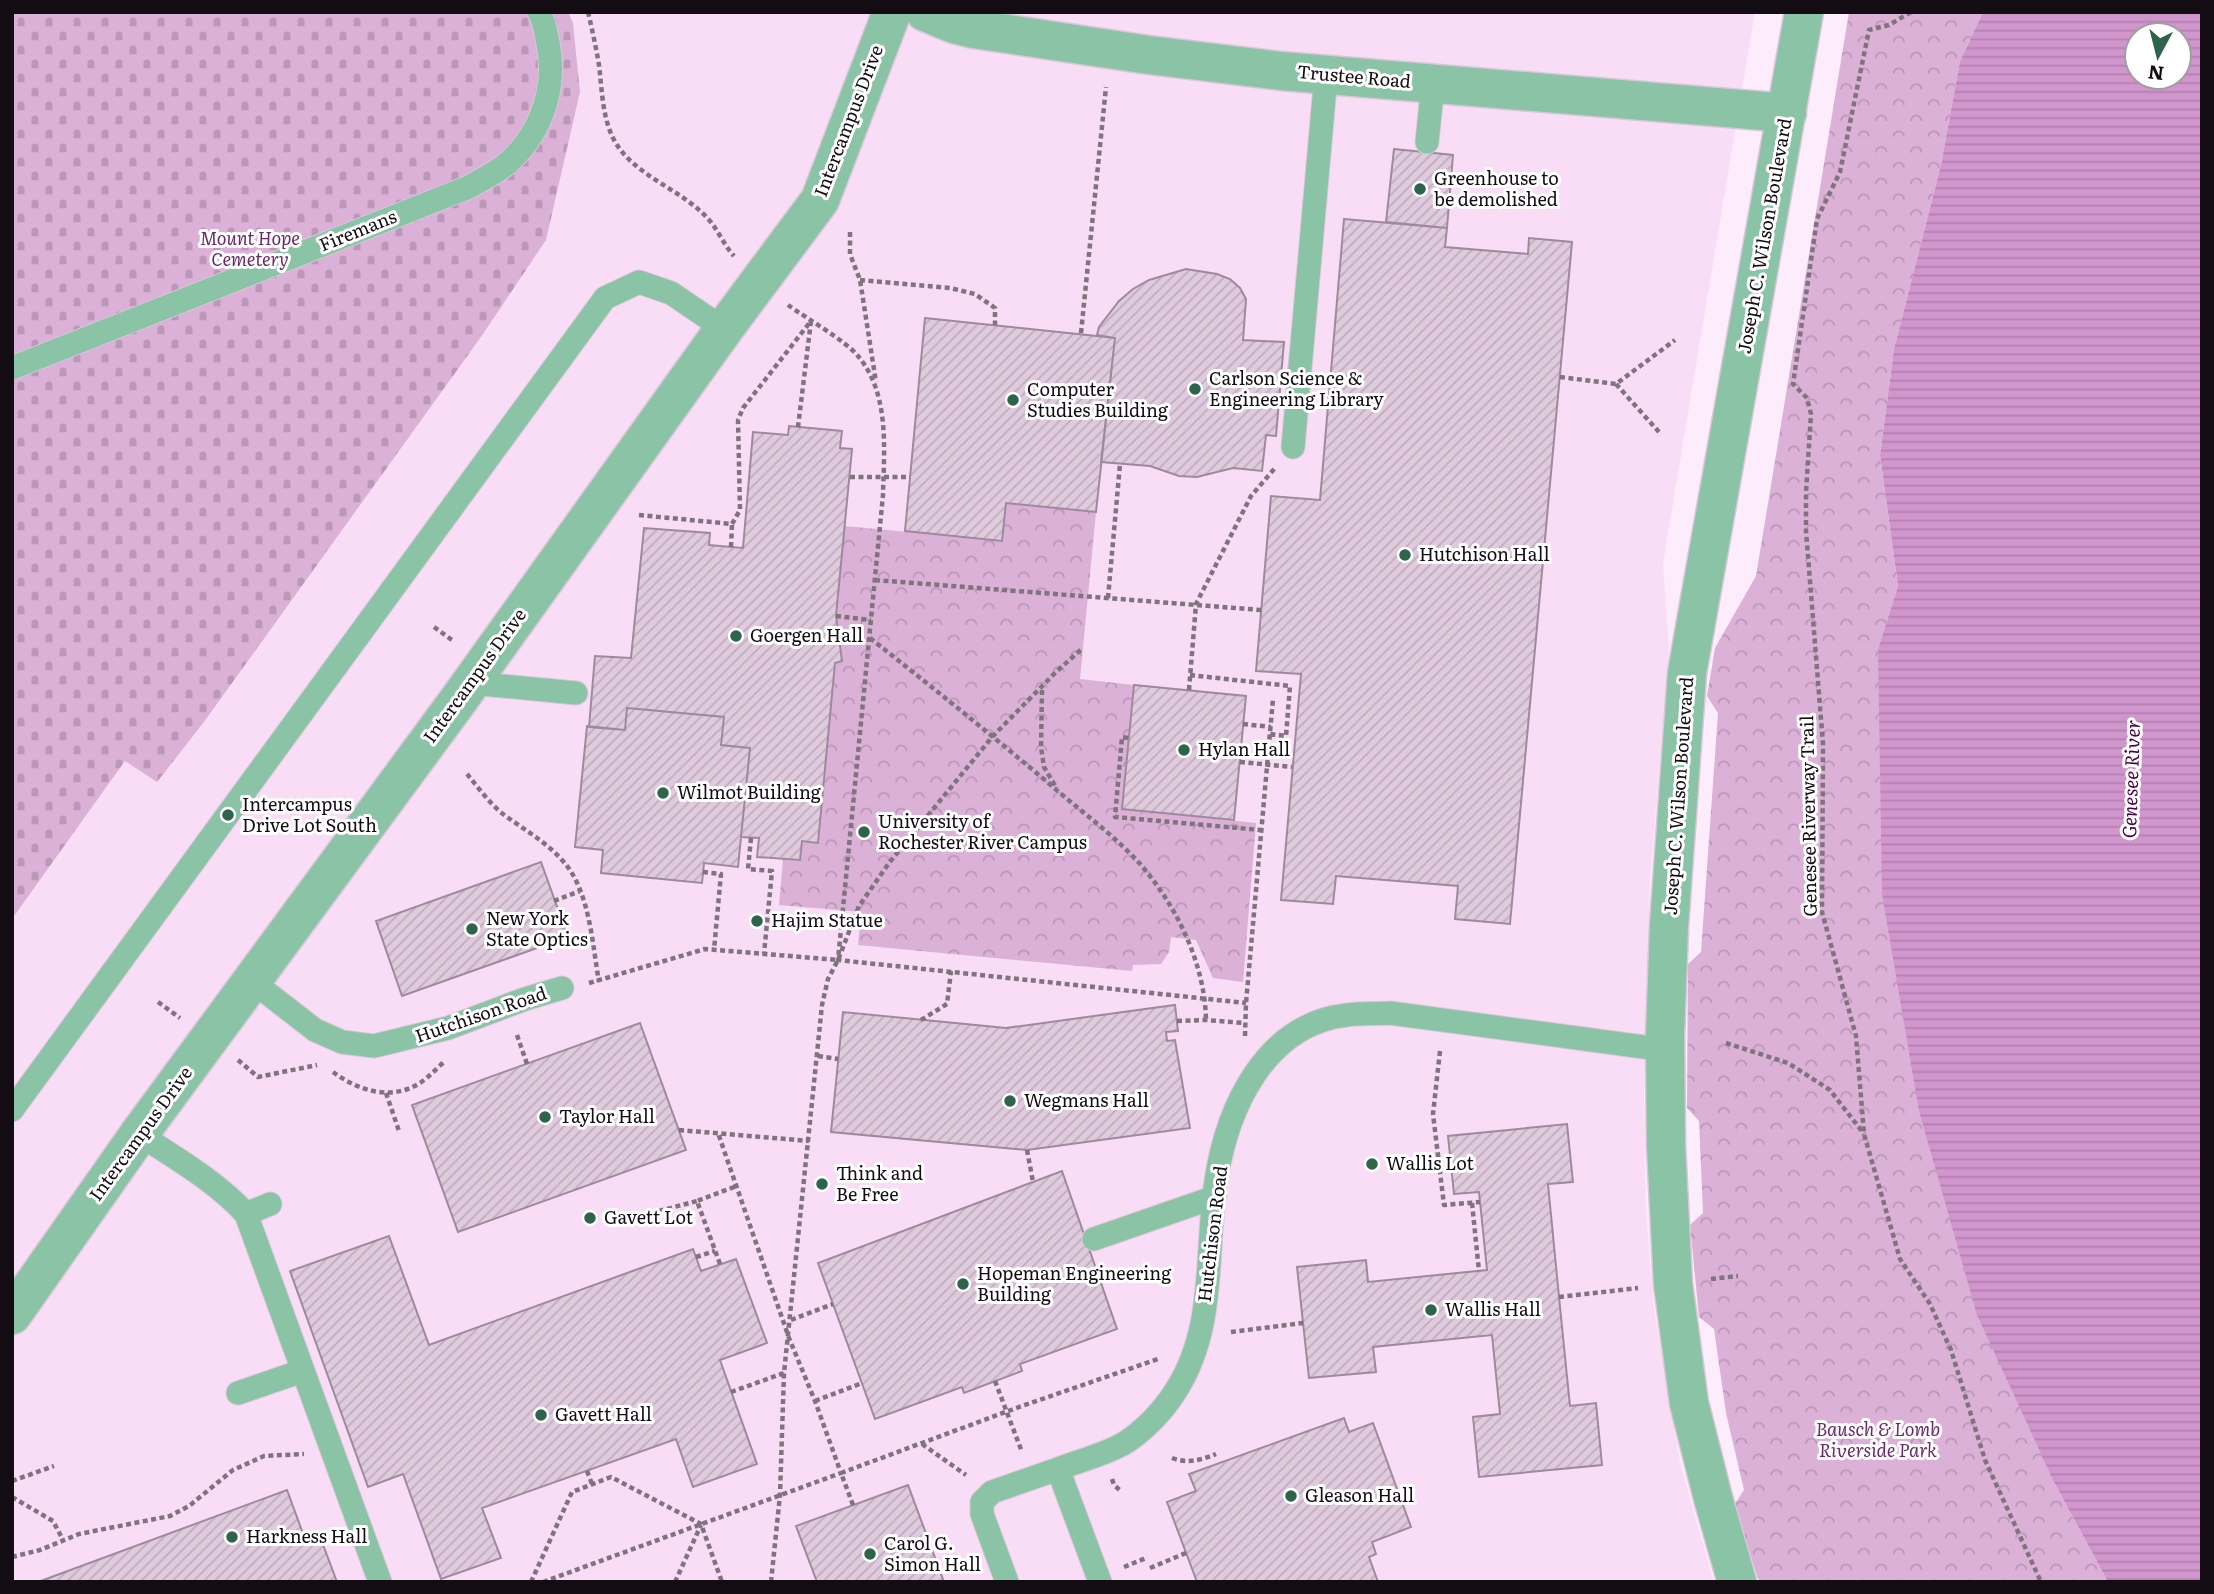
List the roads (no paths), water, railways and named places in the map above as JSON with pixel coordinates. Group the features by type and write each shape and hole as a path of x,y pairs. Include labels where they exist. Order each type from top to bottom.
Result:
{"street":[{"name":"Intercampus Drive","path":"12,1315 139,1135 471,683 724,329 820,200 892,12"},
{"name":"Trustee Road","path":"925,12 974,29 1149,55 1326,75 1787,113"},
{"name":"Joseph C. Wilson Boulevard","path":"1737,1582 1689,1403 1673,1284 1668,1214 1666,1050 1674,831 1687,673 1804,12"}],"lane":[{"name":"Firemans","path":"12,368 469,187 509,162 534,133 548,97 552,62 543,19 538,12"},
{"path":"1293,447 1326,75"},
{"path":"1427,142 1433,83"},
{"path":"12,1110 605,298 639,282 671,292 724,329"},
{"path":"471,683 576,693"},
{"name":"Hutchison Road","path":"253,982 315,1030 342,1042 374,1046 448,1028 562,988"},
{"name":"Hutchison Road","path":"1007,1582 982,1514 982,1502 992,1492 1123,1444 1152,1420 1175,1392 1192,1359 1206,1302 1216,1180 1232,1120 1256,1069 1280,1045 1305,1027 1345,1015 1390,1013 1666,1050"},
{"path":"139,1135 213,1185 246,1214 380,1582"},
{"path":"1094,1239 1215,1197"},
{"path":"246,1214 270,1204"},
{"path":"238,1393 302,1371"},
{"path":"1058,1469 1100,1582"}],"water":[{"name":"Genesee River","path":"1983,12 2202,12 2202,1582 2108,1582 2055,1484 1977,1315 1919,1111 1882,894 1878,649 1898,586 1880,455 1894,349 1941,165 1960,61"}],"place":[{"name":"Greenhouse to be demolished","path":"1420,189"},
{"name":"Carlson Science & Engineering Library","path":"1195,389"},
{"name":"Computer Studies Building","path":"1013,400"},
{"name":"Hutchison Hall","path":"1405,555"},
{"name":"Goergen Hall","path":"736,636"},
{"name":"Hylan Hall","path":"1184,750"},
{"name":"Wilmot Building","path":"663,793"},
{"name":"Intercampus Drive Lot South","path":"228,815"},
{"name":"University of Rochester River Campus","path":"864,832"},
{"name":"Hajim Statue","path":"757,921"},
{"name":"New York State Optics","path":"472,929"},
{"name":"Wegmans Hall","path":"1010,1101"},
{"name":"Taylor Hall","path":"545,1117"},
{"name":"Wallis Lot","path":"1372,1164"},
{"name":"Think and Be Free","path":"822,1184"},
{"name":"Gavett Lot","path":"590,1218"},
{"name":"Hopeman Engineering Building","path":"963,1284"},
{"name":"Wallis Hall","path":"1431,1310"},
{"name":"Gavett Hall","path":"541,1415"},
{"name":"Gleason Hall","path":"1291,1496"},
{"name":"Harkness Hall","path":"232,1537"},
{"name":"Carol G. Simon Hall","path":"870,1554"}],"park label":[{"name":"Mount Hope Cemetery","path":"250,249"},
{"name":"Bausch & Lomb Riverside Park","path":"1878,1440"}]}
